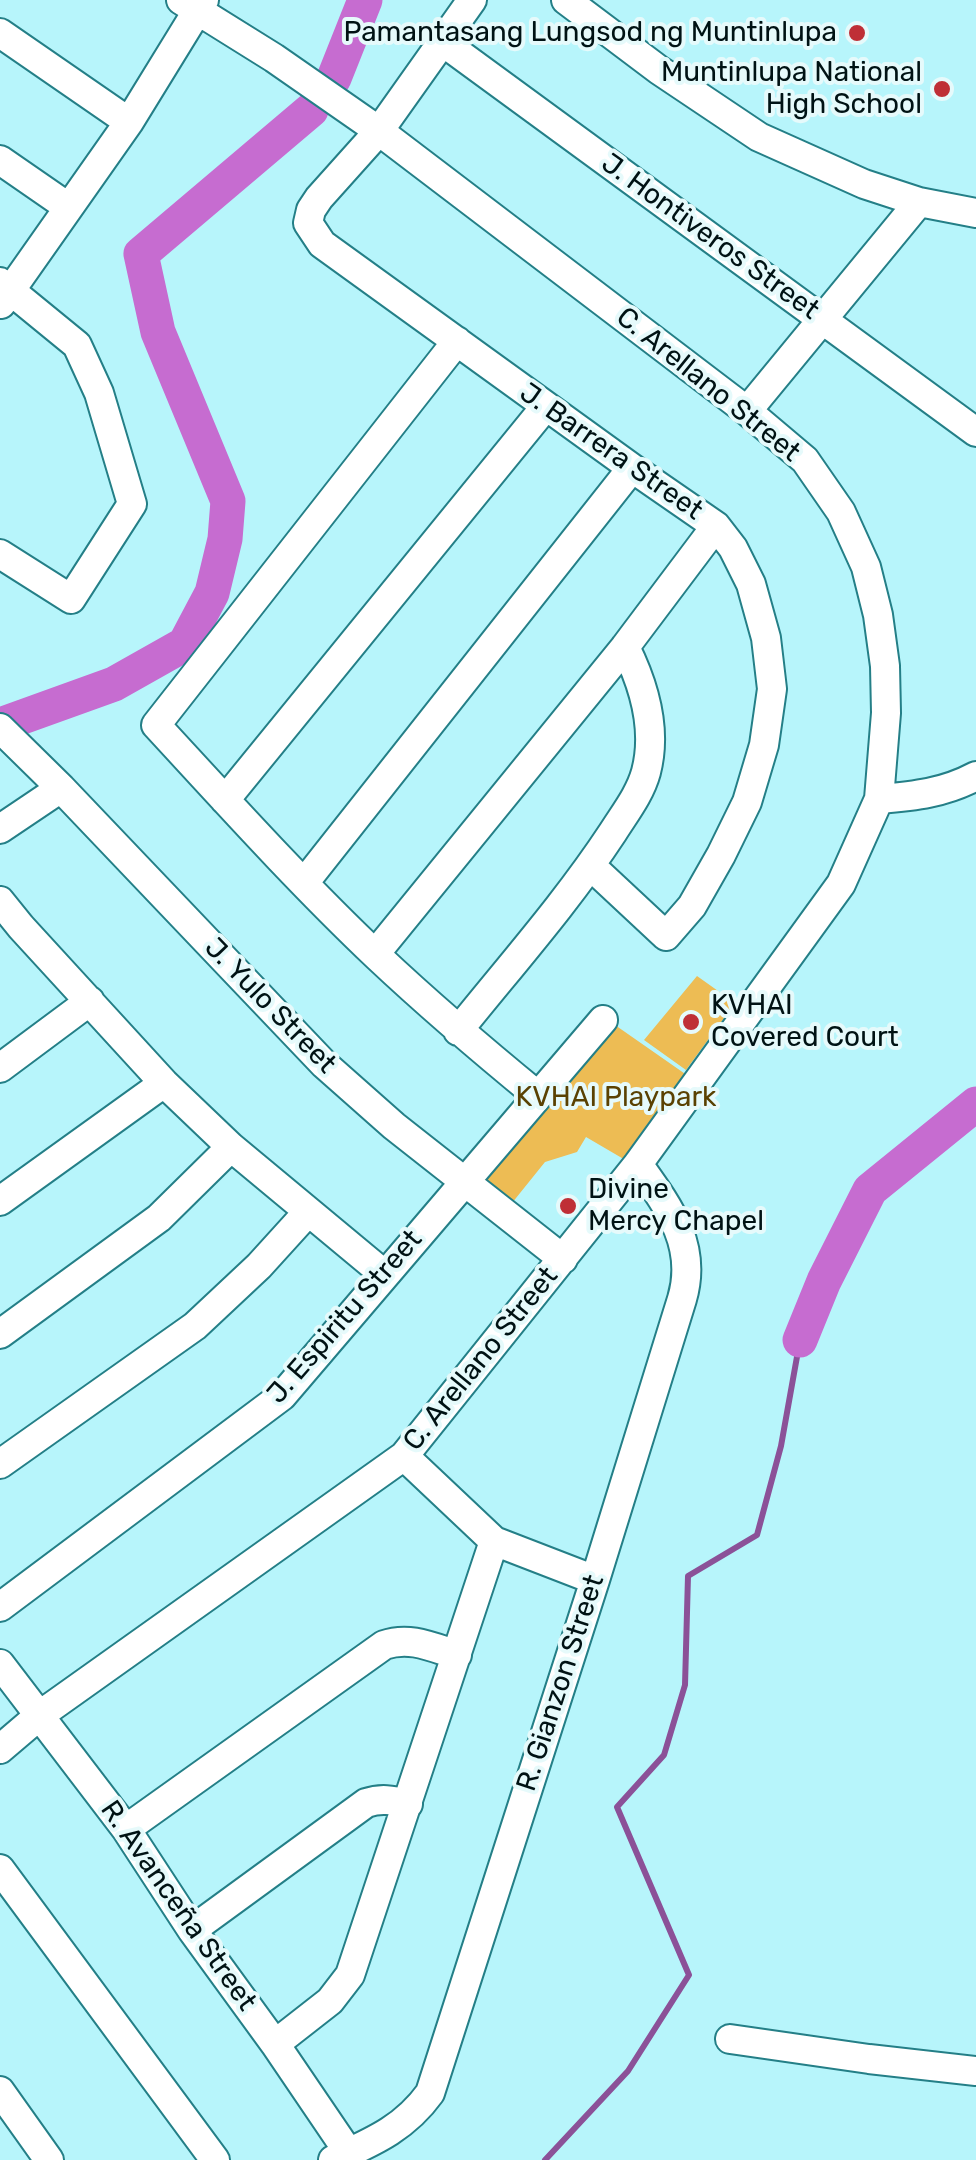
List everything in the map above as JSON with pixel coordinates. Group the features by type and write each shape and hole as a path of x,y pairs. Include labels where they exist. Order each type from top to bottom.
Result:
{"street":[{"path":"379,131 472,0"},
{"path":"566,0 659,70 760,138 864,184 920,202 976,213"},
{"path":"0,554 71,599 132,504 98,393 78,345 4,293 129,122 195,4"},
{"name":"C. Arellano Street","path":"0,1748 40,1715 404,1456 638,1164 841,884 879,798 886,713 878,615 866,567 841,512 805,460 748,411 379,131 195,4"},
{"path":"0,33 129,122"},
{"name":"J. Hontiveros Street","path":"444,42 976,432"},
{"name":"J. Barrera Street","path":"379,131 312,210 308,223 322,244 716,526 733,548 750,584 766,638 772,689 764,745 747,802 692,906 666,936 590,866"},
{"path":"0,160 68,207"},
{"path":"748,411 920,202"},
{"path":"457,341 156,725 375,954 538,1096"},
{"path":"224,800 546,406"},
{"path":"304,883 632,468"},
{"path":"375,954 625,647 716,526"},
{"path":"458,1030 590,866 638,794 646,774 650,732 640,677 625,647"},
{"name":"J. Yulo Street","path":"0,728 324,1064 394,1126 563,1259"},
{"path":"879,798 925,795 976,776"},
{"path":"0,828 62,788"},
{"path":"0,901 10,935 90,1001 230,1147 385,1275"},
{"path":"0,1068 90,1001"},
{"name":"J. Espiritu Street","path":"0,1608 282,1396 603,1020"},
{"path":"0,1201 164,1082"},
{"path":"0,1334 159,1218 230,1147"},
{"name":"R. Gianzon Street","path":"341,2156 400,2126 430,2093 688,1278 684,1245 672,1212 638,1164"},
{"path":"0,1464 195,1326 259,1266 308,1212"},
{"path":"404,1456 494,1541 595,1580"},
{"path":"275,2044 330,2001 350,1975 494,1541"},
{"path":"126,1830 384,1645 398,1640 413,1641 457,1655"},
{"name":"R. Avanceña Street","path":"0,1664 126,1830 275,2044 341,2156"},
{"path":"192,1930 366,1803 389,1799 408,1804"},
{"path":"0,1869 215,2160"},
{"path":"730,2039 976,2071"},
{"path":"0,2091 50,2160"}],"green space":[{"name":"KVHAI Covered Court","path":"697,976 735,1003 686,1070 644,1040"},
{"name":"KVHAI Playpark","path":"615,1025 691,1078 627,1161 586,1137 577,1152 545,1162 512,1203 481,1181"}],"waterway":[{"path":"334,78 365,0"},
{"path":"0,725 114,684 185,644 212,593 225,539 228,501 158,332 141,254 311,110"},
{"path":"800,1340 824,1281 870,1190 976,1104"},
{"path":"545,2160 628,2071 689,1975 617,1807 664,1755 685,1685 688,1576 757,1535 781,1446 800,1340"}],"place":[{"name":"Pamantasang Lungsod ng Muntinlupa","path":"857,33"},
{"name":"Muntinlupa National High School","path":"942,89"},
{"name":"KVHAI Covered Court","path":"691,1022"},
{"name":"Divine Mercy Chapel","path":"568,1206"}]}
